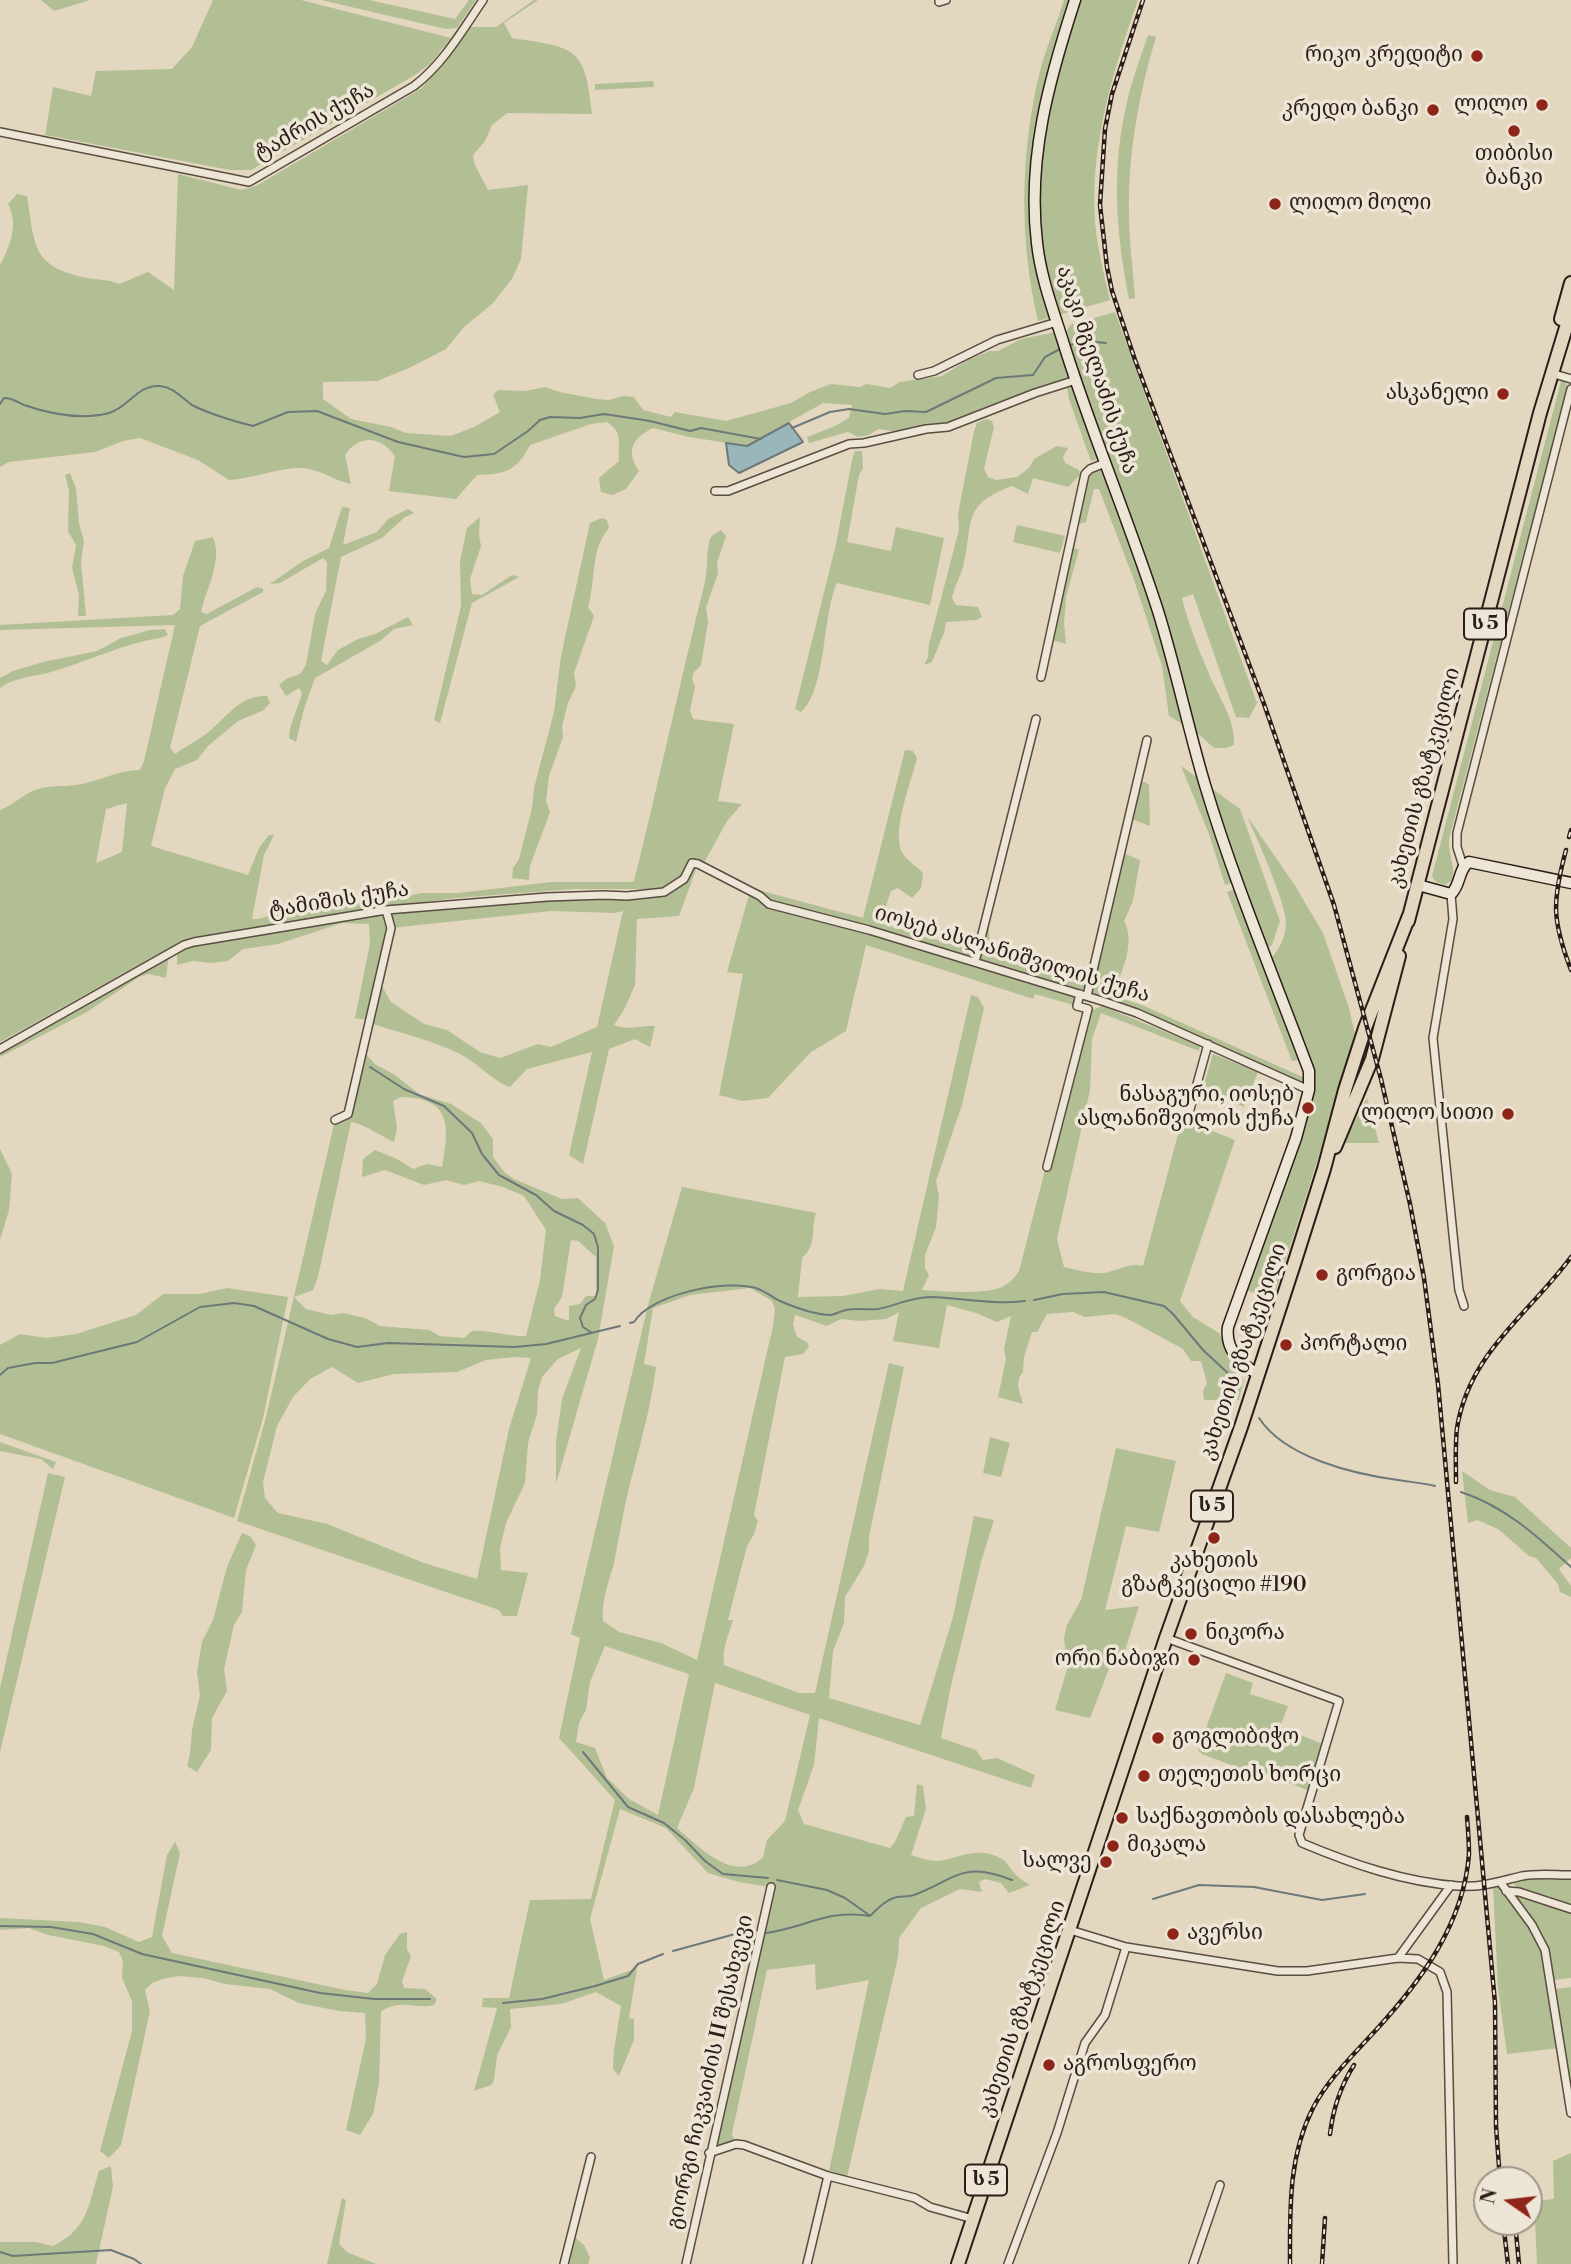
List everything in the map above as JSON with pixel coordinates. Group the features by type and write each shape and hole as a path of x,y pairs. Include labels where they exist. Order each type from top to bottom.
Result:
{"highway":[{"name":"კახეთის გზატკეცილი","path":"1552,369 1571,283"},
{"name":"კახეთის გზატკეცილი","path":"958,2264 1166,1638 1258,1374 1324,1170 1365,1028 1409,916 1552,369 1571,311"}],"street":[{"name":"ტაძრის ქუჩა","path":"0,132 249,182 427,76 483,0"},
{"name":"აკაკი მგელაძის ქუჩა","path":"1075,0 1045,100 1035,166 1037,243 1047,293 1158,612 1205,785 1310,1071 1309,1090"},
{"path":"918,375 934,371 997,340 1057,322"},
{"path":"1552,369 1571,379"},
{"path":"715,491 728,491 849,444 948,427 1076,380"},
{"path":"1464,1306 1459,1290 1451,1228 1433,1038 1453,919 1451,894 1455,890 1463,866 1457,847 1457,833 1567,418 1571,389"},
{"path":"1041,677 1086,474 1090,469 1105,463"},
{"path":"975,962 1036,719"},
{"path":"1088,1009 1077,1006 1084,995 1147,740"},
{"path":"1463,866 1469,862 1571,883"},
{"name":"ტამიშის ქუჩა","path":"0,1049 184,945 386,910 547,897 626,896 664,892 684,879 692,863 698,864"},
{"name":"იოსებ ასლანიშვილის ქუჩა","path":"698,864 760,896 769,904 869,930 1137,1013 1309,1090"},
{"path":"1418,885 1451,894"},
{"path":"335,1121 348,1114 391,928 386,910"},
{"path":"1046,1167 1085,1015 1099,1000"},
{"path":"1189,1113 1208,1044"},
{"path":"1258,1374 1244,1366 1230,1348 1228,1327 1296,1138 1309,1090"},
{"path":"1166,1638 1339,1701 1299,1840 1302,1843 1345,1861 1391,1875 1459,1886 1501,1883 1525,1875 1571,1875"},
{"path":"1501,1883 1532,1924 1545,1950 1571,2113"},
{"path":"1398,1958 1451,1885"},
{"name":"გიორგი ჩიკვაიძის II შესახვევი","path":"685,2264 771,1887"},
{"path":"1506,1891 1519,1892 1571,1909"},
{"path":"1070,1930 1126,1947 1278,1971 1307,1971 1398,1958 1418,1959 1440,1972 1447,1992 1453,2264"},
{"path":"1007,2264 1057,2133 1085,2043 1105,2015 1126,1947"},
{"path":"709,2153 744,2144 828,2176 915,2198 930,2207 973,2220"},
{"path":"564,2264 592,2157"},
{"path":"807,2264 828,2176"},
{"path":"1193,2264 1220,2185"}],"green space":[{"path":"41,0 90,0 54,11"},
{"path":"213,0 301,0 451,38 431,63 415,75 251,170 230,170 45,135 53,87 91,96 96,71 172,69 192,47"},
{"path":"321,0 369,0 455,19 469,0 476,0 457,28 446,29"},
{"path":"534,0 538,0 504,23 512,38 551,45 573,54 586,75 592,114 507,113 492,125 485,141 473,155 475,165 488,190 528,185 521,259 512,279 492,304 464,327 446,349 377,381 323,382 323,399 351,419 391,427 406,433 451,436 500,412 493,395 498,390 525,391 545,387 596,399 634,397 643,410 671,417 675,412 726,421 791,403 831,384 860,387 866,384 890,388 900,382 942,376 969,359 990,351 998,351 1021,339 1056,332 1070,375 1066,380 998,402 947,423 893,431 878,429 869,435 858,437 848,432 809,443 807,437 849,418 852,405 823,403 747,446 653,428 640,436 633,445 632,457 639,471 626,489 612,495 601,492 599,478 619,461 618,434 607,422 591,424 530,445 520,461 509,470 477,475 456,499 389,491 395,456 383,444 370,440 357,443 345,455 351,484 305,468 229,480 198,460 140,438 123,441 95,452 9,462 0,467 0,265 10,243 13,227 8,204 17,194 27,196 35,241 39,251 55,267 87,278 119,284 148,272 174,290 178,174 241,190 256,186 422,88 469,27 496,27"},
{"path":"1064,0 1138,0 1105,108 1096,164 1096,231 1110,300 1038,321 1027,259 1024,196 1026,164 1033,102 1040,71"},
{"path":"1148,35 1156,37 1144,80 1133,146 1129,212 1135,298 1129,299 1118,225 1117,176 1129,93"},
{"path":"653,81 654,87 595,90 595,84"},
{"path":"1115,312 1257,703 1249,718 1236,717 1193,594 1182,598 1200,652 1232,726 1234,745 1226,748 1214,748 1196,732 1169,716 1162,666 1133,577 1099,489 1094,489 1086,522 1079,524 1089,475 1102,470 1157,624 1180,706 1190,702 1150,576 1078,378 1067,331 1070,325"},
{"path":"1561,381 1566,383 1567,387 1449,839 1453,880 1445,885 1436,882 1432,876"},
{"path":"1072,385 1098,459 1091,461 1069,399 1067,388"},
{"path":"986,419 992,421 994,427 984,469 988,477 996,480 1017,477 1029,468 1034,459 1057,446 1068,448 1063,457 1065,463 1079,470 1080,475 1068,487 1033,478 1028,494 1012,486 995,493 977,509 972,518 963,567 952,598 956,605 978,607 982,617 976,620 946,622 932,662 924,665 959,530 958,514 974,431 977,423"},
{"path":"855,451 862,451 863,468 859,475 847,542 891,551 896,527 944,538 930,605 837,583 832,597 820,670 809,701 801,712 795,709 836,544"},
{"path":"70,473 76,488 79,523 84,541 81,562 86,616 78,616 79,595 72,568 76,545 68,531 69,490 65,475"},
{"path":"342,507 350,508 343,545 377,532 388,519 408,509 414,513 405,517 382,538 341,557 321,661 327,665 338,650 408,617 413,625 394,629 380,641 315,678 296,742 289,738 302,693 299,688 286,696 279,685 300,674 306,665 315,614 326,591 327,562 323,558 280,583 270,584 303,561 329,548"},
{"path":"480,517 481,546 470,579 472,594 482,595 512,575 519,577 472,603 440,723 434,720 461,606 460,561 467,528"},
{"path":"602,518 607,520 609,528 599,546 594,566 588,607 594,616 574,673 576,686 568,703 562,726 563,737 549,776 546,801 550,812 530,866 529,880 512,878 532,808 534,788 554,712 561,656 590,523"},
{"path":"1017,525 1065,536 1060,553 1013,542"},
{"path":"721,530 726,536 717,563 718,573 706,608 708,622 701,665 694,672 692,679 695,687 690,710 693,719 734,724 718,801 742,804 727,821 704,863 693,860 681,876 664,889 574,889 456,898 358,910 182,941 0,1042 0,810 38,789 71,786 140,770 175,625 0,630 0,625 173,615 180,609 183,576 195,541 213,537 216,546 215,565 201,612 207,614 257,587 263,589 263,592 200,626 170,748 175,754 211,730 248,699 267,696 270,703 264,710 238,721 208,746 197,760 175,769 165,788 151,846 248,875 259,848 269,835 274,835 264,855 252,919 283,911 389,900 422,893 458,893 551,882 632,882 705,582 709,544 713,535","holes":["127,803 122,852 96,863 106,809"]},
{"path":"1072,547 1079,550 1066,597 1066,644 1052,640"},
{"path":"165,629 168,635 160,638 133,644 51,672 18,679 0,688 0,678 13,671 97,651 121,638"},
{"path":"905,750 913,751 917,758 900,820 900,845 903,854 923,873 921,888 912,898 898,888 891,891 880,923 977,952 987,916 990,942 983,954 1089,987 1121,852 1140,860 1133,901 1124,921 1129,938 1126,958 1111,995 1142,1005 1307,1079 1304,1085 1138,1010 1091,994 1080,994 1077,1006 1035,994 1033,999 866,945 846,1031 811,1052 768,1098 742,1101 719,1095 743,974 727,972 751,888 863,918"},
{"path":"1181,766 1240,809 1280,921 1272,945 1267,948 1224,831 1235,882 1225,885 1209,834"},
{"path":"1145,782 1149,785 1150,826 1129,818 1137,783"},
{"path":"1247,816 1294,884 1323,933 1349,1008 1356,1039 1273,1300 1246,1290 1306,1121 1314,1092 1314,1080 1270,959 1283,939 1285,916 1271,871"},
{"path":"692,863 698,864 679,916 637,919 635,985 614,1025 629,1028 655,1026 650,1047 635,1039 609,1049 583,1164 569,1155 592,1052 527,1069 510,1087 449,1049 370,1023 380,983 391,1002 424,1024 447,1030 480,1052 500,1058 538,1044 551,1047 597,1027 623,911 551,911 391,928 367,1020 355,1018 370,943 369,924 342,923 278,944 243,949 228,961 193,961 177,965 177,952 186,947 386,912 672,888"},
{"path":"1238,888 1302,1060 1292,1061 1227,892"},
{"path":"169,953 166,978 149,974 139,977 87,1012 0,1057 0,1052"},
{"path":"971,995 978,997 984,1008 962,1105 936,1181 939,1196 936,1227 925,1255 925,1268 929,1275 922,1290 985,1291 1002,1287 1019,1271 1088,1009 1102,1006 1200,1046 1199,1051 1101,1013 1092,1039 1090,1090 1057,1239 1064,1267 1099,1273 1133,1265 1143,1266 1182,1119 1235,1140 1180,1301 1193,1317 1219,1333 1233,1361 1235,1372 1244,1380 1239,1400 1233,1399 1227,1391 1222,1392 1217,1400 1204,1400 1203,1391 1207,1383 1201,1361 1191,1361 1183,1349 1115,1314 1085,1317 1073,1312 1047,1314 1037,1332 1032,1332 1024,1357 1018,1387 1023,1404 998,1397 1011,1316 997,1322 947,1305 939,1348 893,1341 899,1312 886,1319 841,1319 827,1326 795,1315 793,1325 797,1337 807,1342 809,1347 803,1354 785,1357 754,1515 758,1521 747,1546 728,1620 733,1620 725,1648 724,1665 799,1693 815,1693 889,1363 904,1367 869,1537 869,1551 864,1566 845,1597 844,1623 833,1651 829,1698 920,1725 953,1617 974,1516 994,1520 981,1562 941,1738 976,1750 983,1760 997,1758 1035,1775 1031,1788 819,1718 814,1765 798,1810 804,1824 890,1848 906,1817 914,1816 917,1784 923,1786 926,1809 911,1855 935,1861 973,1853 987,1853 1002,1859 1030,1885 1009,1893 1001,1883 985,1879 979,1882 982,1892 960,1889 921,1908 899,1938 898,1957 846,2181 828,2176 869,1980 816,1990 815,1964 767,1970 732,2134 736,2144 709,2153 770,1887 708,1873 666,1828 620,1809 590,1919 604,1980 637,1968 629,2018 634,2019 634,2040 619,2076 613,2069 621,2006 596,1992 561,2004 510,2009 511,2027 497,2055 494,2080 491,2085 474,2091 497,2008 482,2007 483,1998 509,1998 530,1900 591,1899 615,1800 559,1738 580,1638 571,1634 648,1305 682,1187 816,1213 812,1242 802,1258 798,1297 843,1296 880,1289 903,1291","holes":["750,1288 772,1301 775,1309 773,1326 697,1660 661,1643 619,1632 603,1621 603,1606 654,1382 656,1367 644,1364 653,1308 690,1295","605,1646 689,1674 658,1815 629,1799 607,1778 595,1748 576,1742 579,1723 586,1710 590,1682","715,1683 810,1715 785,1821 767,1840 763,1857 752,1865 741,1867 717,1860 677,1828 694,1788"]},
{"path":"363,1051 375,1064 395,1075 419,1094 451,1104 481,1123 493,1139 493,1157 505,1173 562,1199 578,1198 605,1223 614,1246 598,1339 556,1484 556,1442 562,1399 581,1348 558,1359 542,1377 538,1391 537,1414 528,1443 525,1483 506,1523 500,1548 501,1570 528,1573 517,1616 503,1616 499,1610 237,1521 266,1417 335,1120 348,1114","holes":["401,1097 430,1102 443,1117 446,1138 442,1167 427,1164 413,1169 375,1150 363,1159 362,1177 385,1170 424,1185 446,1180 464,1185 479,1181 524,1196 546,1230 540,1280 526,1336 478,1331 464,1338 440,1336 429,1330 380,1326 365,1318 343,1313 331,1315 306,1309 294,1297 313,1290 318,1277 351,1122 394,1142 397,1128 393,1101","571,1240 578,1241 596,1257 596,1296 586,1296 580,1304 569,1306 569,1321 555,1316 554,1309 562,1297","531,1358 509,1429 477,1579 424,1563 327,1524 278,1513 265,1498 263,1482 277,1426 293,1397 310,1379 332,1367 358,1383 394,1374 457,1372 486,1360"]},
{"path":"1213,1054 1258,1072 1244,1107 1203,1088"},
{"path":"1367,1098 1379,1143 1344,1143"},
{"path":"0,1149 12,1174 9,1210 0,1240"},
{"path":"227,1288 288,1297 263,1418 234,1518 0,1434 0,1345 20,1334 46,1338 76,1334 136,1315 163,1294 200,1294"},
{"path":"990,1437 1010,1443 1001,1477 983,1473"},
{"path":"0,1442 56,1462 53,1469 41,1459 0,1451"},
{"path":"1116,1448 1176,1461 1159,1532 1126,1526 1105,1610 1139,1606 1123,1657 1114,1656 1090,1718 1055,1710 1067,1669 1064,1637 1067,1625 1081,1600"},
{"path":"1462,1471 1490,1490 1515,1497 1571,1548 1571,1558 1559,1569 1571,1586 1571,1597 1560,1592 1558,1584 1536,1558 1529,1556 1498,1529 1477,1520 1468,1523"},
{"path":"48,1473 65,1477 0,1752 0,1688"},
{"path":"242,1533 250,1536 256,1545 246,1570 242,1612 234,1625 224,1669 227,1691 212,1718 211,1750 197,1772 187,1766 200,1695 197,1672 202,1642 213,1620 227,1567"},
{"path":"1226,1673 1253,1683 1250,1694 1288,1706 1280,1727 1323,1744 1310,1791 1263,1773 1258,1775 1202,1754 1198,1750"},
{"path":"175,1842 180,1853 162,1936 172,1953 368,1993 377,1984 385,1955 400,1934 407,1932 407,1950 411,1956 402,1981 404,1988 425,1989 437,1999 434,2005 396,2005 381,2011 379,2084 373,2114 360,2135 346,2130 366,2039 365,2013 299,2003 270,1989 178,1976 152,1983 145,1990 150,2011 121,2145 109,2158 100,2151 132,2031 132,2001 122,1978 123,1961 119,1952 104,1946 48,1935 29,1928 0,1930 0,1918 79,1922 105,1927 139,1942 152,1937 167,1855"},
{"path":"1521,1878 1571,1880 1571,1907 1515,1887 1514,1883"},
{"path":"1493,1886 1505,1893 1539,1941 1560,2048 1507,2054 1498,1988"},
{"path":"1517,1895 1571,1914 1571,1978 1554,1980 1543,1935 1516,1900"},
{"path":"1571,1987 1571,2087 1555,1989"},
{"path":"1571,2153 1571,2264 1537,2264 1536,2236 1543,2236 1543,2200 1554,2199 1553,2161"},
{"path":"111,2166 113,2187 96,2264 0,2264 0,2242 36,2242 53,2246 73,2232 89,2206 99,2171"},
{"path":"342,2198 346,2200 339,2244 347,2252 376,2264 327,2264"},
{"path":"571,2234 584,2245 590,2258 588,2264 564,2264"}],"water":[{"path":"789,423 803,442 739,473 729,465 726,443 747,446"}],"waterway":[{"path":"1070,345 1084,341 1106,343"},
{"path":"792,428 830,412 849,409 885,414 926,412 996,378 1033,375 1045,357 1060,349"},
{"path":"0,404 7,398 55,413 99,415 116,410 145,389 160,386 173,391 198,408 253,426 288,412 317,411 398,442 464,457 494,454 540,420 550,417 580,418 604,414 690,431 701,428 761,439"},
{"path":"370,1067 404,1089 444,1106 472,1133 482,1154 499,1175 536,1195 554,1211 583,1225 594,1234 598,1247 598,1290 595,1299 586,1305 580,1318 583,1327 592,1333"},
{"path":"630,1323 656,1304 709,1287 756,1288 798,1308 831,1315 850,1309 878,1309 923,1297 1025,1301"},
{"path":"1034,1300 1063,1294 1104,1292 1164,1306 1203,1350 1231,1376 1238,1392"},
{"path":"0,1375 8,1368 52,1363 137,1342 200,1307 234,1303 254,1306 328,1339 357,1347 388,1343 515,1347 546,1344 620,1326"},
{"path":"1259,1418 1286,1444 1322,1462 1361,1473 1435,1486"},
{"path":"1461,1492 1507,1514 1571,1567"},
{"path":"583,1752 628,1807 664,1823 723,1874 768,1878"},
{"path":"765,1933 840,1915 870,1916 893,1898 914,1895 960,1874 982,1872 1012,1880"},
{"path":"777,1880 827,1890 845,1898 869,1915"},
{"path":"1153,1899 1199,1885 1254,1887 1322,1900 1365,1894"},
{"path":"0,1926 51,1927 93,1934 142,1954 320,1993 374,1999 430,1999"},
{"path":"673,1951 746,1931 755,1932"},
{"path":"503,2003 542,1999 628,1976 638,1964 663,1954"},
{"path":"0,2252 13,2256 111,2250 141,2264"}],"railway":[{"path":"1143,0 1112,94 1105,129 1100,205 1107,267 1112,291 1135,360 1264,704 1334,905 1381,1079 1410,1204 1424,1278 1438,1384 1495,2003 1499,2166"},
{"path":"1569,837 1571,830"},
{"path":"1566,850 1558,884 1556,911 1560,937 1571,970"},
{"path":"1456,1482 1457,1428 1474,1378 1502,1336 1571,1257"},
{"path":"1290,2264 1292,2185 1305,2127 1326,2087 1409,1992 1438,1950 1459,1904 1465,1879 1469,1854 1467,1817"},
{"path":"1330,2134 1338,2098 1354,2065"},
{"path":"1322,2264 1325,2218"},
{"path":"1505,2236 1508,2264"},
{"path":"1516,2236 1519,2264"}],"place":[{"name":"რიკო კრედიტი","path":"1477,56"},
{"name":"ლილო","path":"1542,105"},
{"name":"კრედო ბანკი","path":"1433,110"},
{"name":"თიბისი ბანკი","path":"1514,131"},
{"name":"ლილო მოლი","path":"1275,204"},
{"name":"ასკანელი","path":"1503,394"},
{"name":"ნასაგური, იოსებ ასლანიშვილის ქუჩა","path":"1308,1108"},
{"name":"ლილო სითი","path":"1508,1114"},
{"name":"გორგია","path":"1322,1275"},
{"name":"პორტალი","path":"1286,1345"},
{"name":"კახეთის გზატკეცილი #190","path":"1214,1538"},
{"name":"ნიკორა","path":"1191,1634"},
{"name":"ორი ნაბიჯი","path":"1194,1660"},
{"name":"გოგლიბიჭო","path":"1158,1738"},
{"name":"თელეთის ხორცი","path":"1144,1776"},
{"name":"საქნავთობის დასახლება","path":"1122,1818"},
{"name":"მიკალა","path":"1113,1846"},
{"name":"სალვე","path":"1106,1862"},
{"name":"ავერსი","path":"1173,1934"},
{"name":"აგროსფერო","path":"1049,2065"}]}
